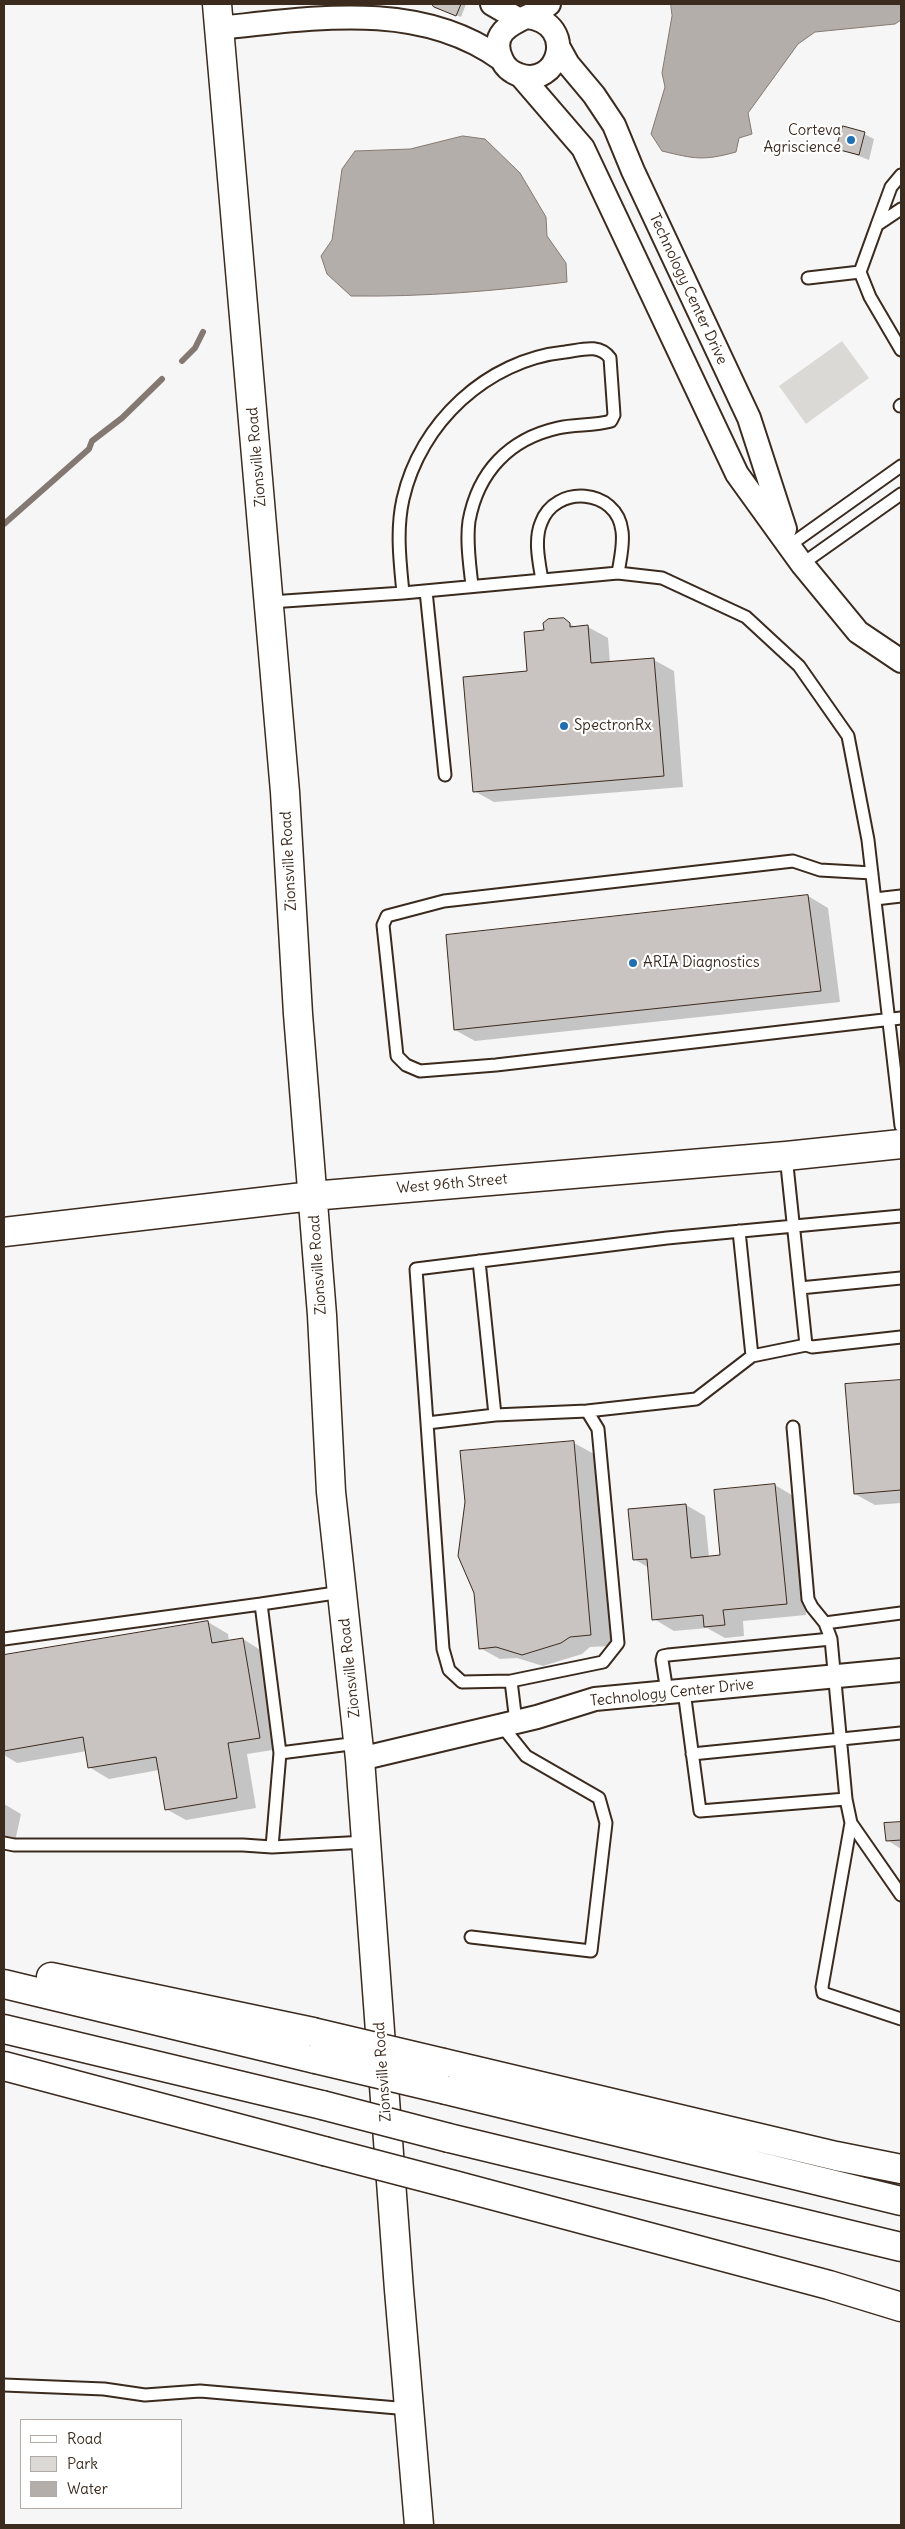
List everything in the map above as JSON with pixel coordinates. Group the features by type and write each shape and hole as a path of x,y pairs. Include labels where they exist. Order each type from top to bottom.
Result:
{"main road":[{"name":"Zionsville Road","path":"218,16 270,602 331,1492 359,1751 419,2525"},
{"name":"West 96th Street","path":"4,1232 312,1196 786,1156 901,1144"},
{"path":"4,1967 313,2032 836,2156 901,2169"},
{"path":"4,1984 901,2200"},
{"path":"4,2029 901,2247"},
{"path":"4,2066 819,2282 901,2307"}],"street":[{"path":"492,4 523,18 546,22 558,42"},
{"path":"501,59 499,50 503,31 549,4"},
{"path":"218,16 336,15 397,17 452,31 486,47 513,72 521,76 539,75 547,70 557,55 561,4"},
{"name":"Technology Center Drive","path":"558,42 568,64 594,95 614,125 633,171 749,418 790,545"},
{"name":"Technology Center Drive","path":"521,76 583,148 738,474 802,564 858,632 901,661"},
{"name":"Technology Center Drive","path":"359,1751 509,1724 596,1699 901,1670"}],"lane":[{"path":"901,175 891,187 860,272 870,297 901,350"},
{"path":"877,225 901,209"},
{"path":"808,278 860,272"},
{"path":"403,593 399,543 403,500 410,474 419,454 446,414 479,386 524,360 551,353 596,348 605,351 610,358 614,415 611,421 558,428 536,434 514,445 496,460 484,478 475,499 469,523 472,586"},
{"path":"790,545 901,466"},
{"path":"802,564 901,494"},
{"path":"542,580 538,538 540,524 547,510 556,502 568,497 584,495 597,498 610,507 618,517 622,530 618,573"},
{"path":"270,602 403,593 618,573 662,578 746,617 799,666 848,736 868,840 901,1126"},
{"path":"426,591 445,775"},
{"path":"872,873 820,870 793,861 444,901 387,916 384,925 397,1056 406,1065 420,1072 496,1065 901,1018"},
{"path":"875,898 901,896"},
{"path":"786,1156 806,1345"},
{"path":"587,1411 598,1429 618,1643 603,1662 511,1681 462,1682 449,1670 443,1649 416,1269 667,1238 901,1216"},
{"path":"739,1231 752,1356"},
{"path":"479,1261 495,1415"},
{"path":"800,1288 901,1278"},
{"path":"427,1423 495,1415 587,1411 696,1399 752,1356 806,1345 812,1347 901,1337"},
{"path":"793,1427 808,1599 825,1623 831,1639 846,1799 851,1824 822,1987 823,1993 826,1996 901,2018"},
{"path":"4,1639 342,1592"},
{"path":"261,1604 280,1753 272,1847"},
{"path":"825,1623 901,1613"},
{"path":"831,1639 668,1655 664,1656 662,1660 675,1692 692,1754 700,1811 704,1813 846,1799"},
{"path":"471,1937 591,1951 606,1823 599,1798 526,1756 509,1724 511,1681"},
{"path":"692,1754 901,1733"},
{"path":"280,1753 359,1751"},
{"path":"851,1824 901,1895"},
{"path":"4,1843 14,1845 243,1845 272,1847 366,1842"},
{"path":"4,2385 104,2389 145,2395 200,2392 409,2409"}],"green space":[{"path":"842,341 869,378 806,424 779,386"}],"water":[{"path":"671,4 901,4 901,20 895,24 815,32 798,44 748,113 752,134 739,138 736,152 715,157 699,158 662,151 651,134 665,87 662,73 672,16"},
{"path":"463,136 485,139 520,173 546,217 547,236 566,263 567,282 459,293 351,296 327,274 321,256 332,240 342,169 355,151 410,149"}],"building":[{"path":"432,4 461,4 456,16 434,7"},
{"name":"Corteva Agriscience","path":"843,126 865,132 859,155 836,149"},
{"name":"SpectronRx","path":"564,618 570,623 570,627 588,625 591,663 654,658 664,776 473,792 463,677 527,671 524,632 544,630 543,623 548,619"},
{"name":"ARIA Diagnostics","path":"808,895 821,991 454,1030 446,935"},
{"path":"901,1380 901,1490 854,1494 845,1384"},
{"path":"574,1441 591,1635 570,1637 561,1643 522,1655 496,1647 479,1649 474,1593 458,1556 465,1502 460,1451"},
{"path":"775,1484 787,1604 723,1610 725,1625 704,1627 703,1615 652,1620 647,1559 633,1560 628,1509 686,1504 691,1558 720,1555 714,1490"},
{"path":"208,1621 212,1643 243,1638 260,1738 228,1743 237,1798 165,1810 156,1757 88,1768 83,1737 4,1751 4,1655"},
{"path":"901,1822 901,1840 886,1841 884,1823"}],"waterway":[{"path":"182,361 195,348 203,332"},
{"path":"4,524 89,449 92,441 122,418 162,379"}],"place":[{"name":"Corteva Agriscience","path":"851,140"},
{"name":"SpectronRx","path":"564,726"},
{"name":"ARIA Diagnostics","path":"633,963"}]}
